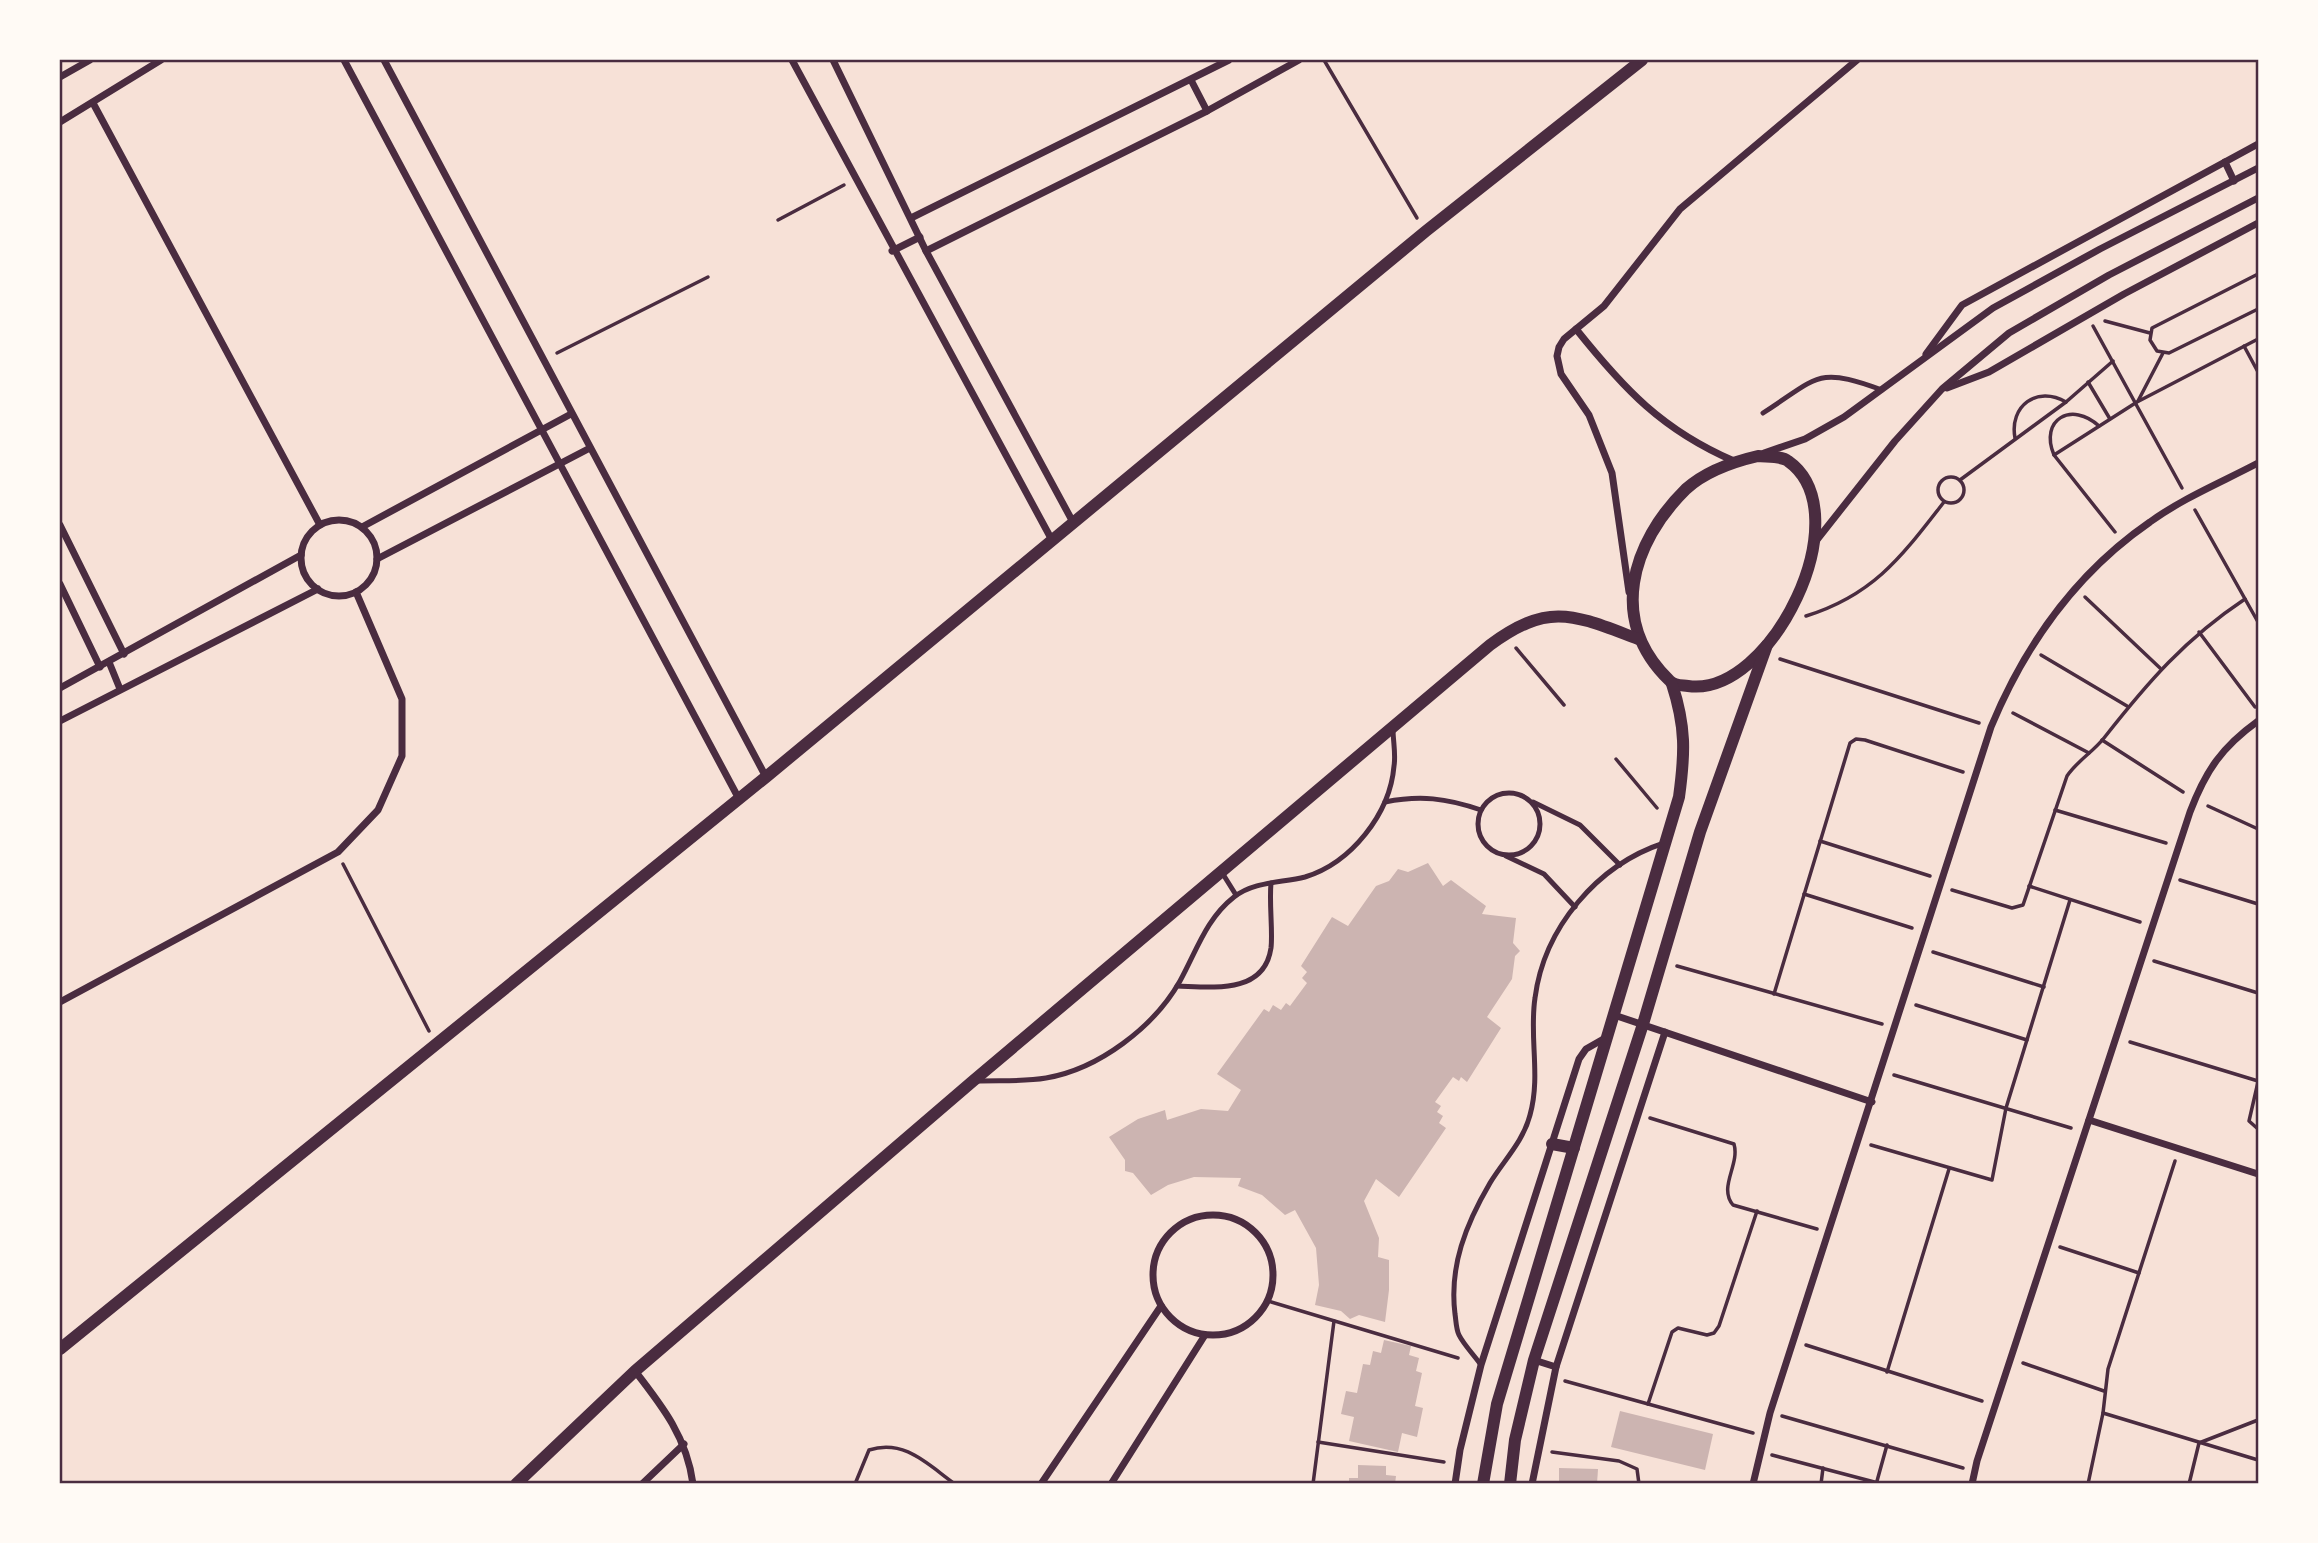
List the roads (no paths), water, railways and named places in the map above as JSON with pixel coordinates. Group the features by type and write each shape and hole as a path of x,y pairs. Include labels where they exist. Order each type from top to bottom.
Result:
{"street":[{"path":"60,77 90,60"},
{"path":"60,122 161,60"},
{"path":"344,60 739,799"},
{"path":"384,60 766,777"},
{"path":"792,60 892,250 1053,542"},
{"path":"833,60 926,251 1074,525"},
{"path":"911,218 1229,60"},
{"path":"926,251 1207,111 1299,60"},
{"path":"60,1349 766,777 1426,232 1642,60"},
{"path":"1483,1483 1497,1404 1672,825 1686,751 1682,716 1672,684 1652,662 1639,639 1630,607 1612,473 1589,415 1558,365 1559,347 1604,306 1644,250 1680,209 1857,60"},
{"path":"1191,80 1207,111"},
{"path":"93,103 320,525"},
{"path":"1920,362 1962,306 2259,144"},
{"path":"2225,162 2234,181"},
{"path":"1630,607 1646,544 1661,518 1688,488 1735,461 1758,456 1805,439 1882,390 1993,308 2100,249 2259,168"},
{"path":"1813,544 1895,441 1942,389 2009,333 2109,275 2259,198"},
{"path":"1942,389 1989,373 2087,316 2259,223"},
{"path":"892,250 920,237"},
{"path":"1576,329 1618,381 1645,408 1684,436 1735,461"},
{"path":"362,527 571,414"},
{"path":"377,559 590,448"},
{"path":"1510,1483 1515,1440 1534,1360 1643,1024 1719,774 1766,650 1794,605 1811,559 1816,515 1807,480 1787,459 1758,456"},
{"path":"1753,1483 1770,1413 1999,706 2030,648 2076,587 2123,542 2188,499 2259,463"},
{"path":"341,520 362,527 374,541 377,559 372,578 356,592 337,596 318,589 305,575 301,555 307,538 320,525 341,520"},
{"path":"60,525 124,654"},
{"path":"60,688 301,555"},
{"path":"60,584 100,667"},
{"path":"60,721 318,589"},
{"path":"60,1002 338,852 378,810 402,756 402,699 356,592"},
{"path":"516,1483 635,1371 973,1081 1504,634 1539,617 1566,616 1639,639"},
{"path":"1672,684 1701,688 1735,675 1766,650"},
{"path":"109,662 120,689"},
{"path":"1972,1483 2048,1243 2202,780 2220,753 2259,721"},
{"path":"1614,1015 1872,1102"},
{"path":"1532,1483 1536,1451 1553,1377 1665,1032"},
{"path":"1455,1483 1481,1365 1579,1059 1586,1049 1607,1036"},
{"path":"2089,1120 2259,1174"},
{"path":"1552,1144 1574,1148"},
{"path":"1211,1215 1239,1220 1254,1231 1266,1246 1273,1264 1273,1283 1268,1301 1257,1317 1242,1328 1224,1335 1205,1335 1188,1330 1172,1320 1161,1306 1154,1288 1153,1269 1158,1250 1169,1234 1184,1222 1211,1215"},
{"path":"1041,1483 1161,1306"},
{"path":"1111,1483 1205,1335"},
{"path":"1534,1360 1556,1367"},
{"path":"635,1371 668,1413 684,1444 693,1483"},
{"path":"642,1483 684,1444"}],"lane":[{"path":"1763,413 1814,381 1829,375 1845,376 1882,390"},
{"path":"973,1081 1047,1078 1085,1065 1121,1045 1152,1018 1177,986 1211,918 1236,895 1271,883 1307,876 1340,859 1366,834 1385,802 1395,767 1393,725"},
{"path":"1575,907 1544,874 1484,843 1479,832 1481,810 1497,794 1520,794 1580,825 1620,864"},
{"path":"1385,802 1411,797 1437,797 1481,810"},
{"path":"1503,855 1526,850 1534,842 1540,820 1537,809 1529,800"},
{"path":"1481,1365 1458,1333 1453,1296 1456,1259 1468,1223 1491,1182 1514,1151 1530,1116 1537,1079 1534,1000 1544,959 1562,922 1620,864 1644,850 1667,842"},
{"path":"1221,871 1236,895"},
{"path":"1177,986 1236,987 1253,979 1265,965 1271,947 1271,883"}]}
